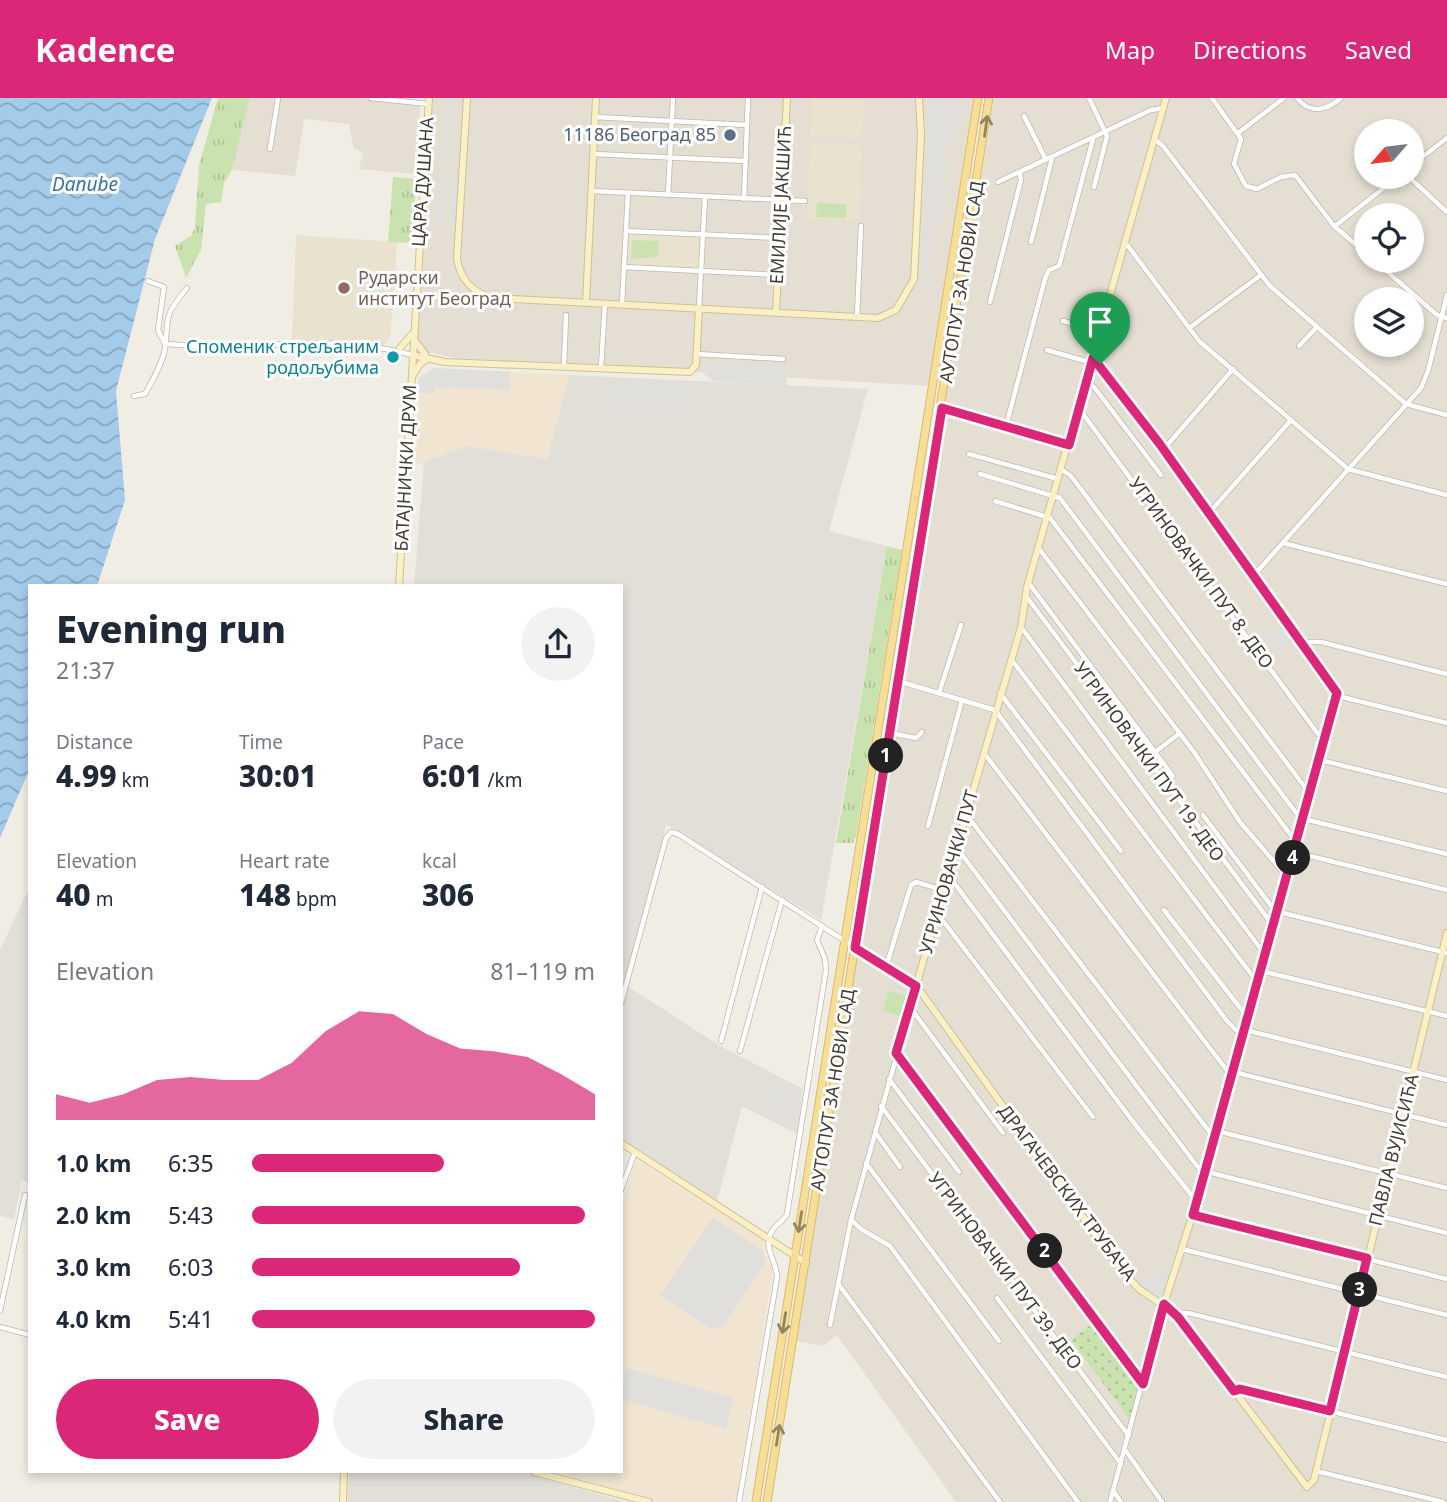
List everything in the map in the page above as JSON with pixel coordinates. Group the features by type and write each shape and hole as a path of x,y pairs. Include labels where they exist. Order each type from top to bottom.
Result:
{"main road":[{"name":"АУТОПУТ ЗА НОВИ САД","path":"756,1502 978,98"},
{"name":"АУТОПУТ ЗА НОВИ САД","path":"767,1502 989,98"}],"street":[{"path":"270,149 278,98"},
{"path":"371,98 429,101"},
{"path":"467,98 456,241 457,262 471,288 490,298 857,317 882,317 893,313 903,301 914,279 921,135 919,98"},
{"path":"586,302 596,98"},
{"path":"668,195 673,98"},
{"path":"744,199 748,98"},
{"name":"ЕМИЛИЈЕ ЈАКШИЋ","path":"776,311 787,98"},
{"path":"1089,98 1106,132 1094,187"},
{"name":"УГРИНОВАЧКИ ПУТ","path":"830,1325 851,1220 874,1131 1021,627 1028,582 1040,550 1166,98"},
{"path":"1212,98 1238,133 1242,144 1234,164 1246,186 1257,189 1281,177 1295,175 1334,226 1354,243"},
{"path":"1238,133 1284,98"},
{"path":"1297,98 1303,106 1317,109 1328,108 1341,98"},
{"name":"ЦАРА ДУШАНА","path":"412,353 429,101"},
{"path":"998,182 1020,174 1151,110 1163,108"},
{"path":"1024,116 1049,159 1031,242"},
{"path":"595,117 747,125"},
{"path":"1424,156 1447,138"},
{"path":"1006,426 1045,279 1049,270 1059,266 1093,139"},
{"path":"1154,139 1163,146 1261,275 1406,404 1447,415"},
{"path":"594,154 746,162"},
{"path":"990,302 1021,180 1020,174"},
{"path":"1334,226 1382,189"},
{"path":"1422,189 1447,212"},
{"path":"592,191 805,201"},
{"path":"622,304 628,193"},
{"path":"165,344 233,347 277,342 391,349 453,361 690,372 695,368 705,197"},
{"path":"857,317 861,226"},
{"path":"626,231 779,238"},
{"path":"1125,242 1189,328 1348,469 1447,495"},
{"path":"624,267 778,275"},
{"path":"1390,273 1444,317"},
{"path":"1189,328 1261,275"},
{"path":"148,281 163,287 158,330 165,344"},
{"path":"134,396 145,394 165,344 164,331 170,308 187,288"},
{"path":"1254,575 1406,404 1426,377 1444,317 1447,295"},
{"path":"601,368 605,303"},
{"path":"564,366 566,315"},
{"path":"1063,321 1101,331"},
{"path":"1299,346 1317,327"},
{"path":"400,348 413,332"},
{"path":"413,332 417,347 426,356"},
{"path":"391,349 400,348 412,353"},
{"path":"1047,350 1092,361 1109,375 1303,642 1335,687 1338,696 1198,1202 1164,1304 1110,1502"},
{"name":"БАТАЈНИЧКИ ДРУМ","path":"399,584 412,353"},
{"path":"696,354 783,359"},
{"path":"411,379 426,356"},
{"path":"1164,449 1233,369"},
{"path":"1086,381 1094,387 1161,475"},
{"name":"УГРИНОВАЧКИ ПУТ 8. ДЕО","path":"1078,407 1318,734 1325,739"},
{"path":"942,408 1069,445"},
{"path":"1209,513 1291,420"},
{"path":"969,454 1058,479"},
{"path":"1061,469 1069,474 1310,794"},
{"path":"980,474 1054,494 1071,512 1302,820 1447,855"},
{"path":"995,501 1049,517 1297,843"},
{"path":"1283,543 1447,584"},
{"path":"1040,550 1180,733 1238,819 1288,878"},
{"path":"1028,582 1173,776"},
{"name":"УГРИНОВАЧКИ ПУТ 19. ДЕО","path":"1025,596 1274,927"},
{"path":"939,693 961,625"},
{"path":"1021,627 1258,945 1267,952"},
{"path":"1303,642 1321,642 1447,674"},
{"path":"1011,659 1258,984"},
{"path":"898,681 995,710 1227,1021 1244,1034 1447,1080"},
{"path":"1000,693 1121,851"},
{"path":"1338,696 1447,723"},
{"path":"928,826 962,700"},
{"path":"890,733 916,738 922,732"},
{"path":"1155,752 1180,733"},
{"path":"984,752 1233,1074 1447,1125"},
{"path":"1319,760 1447,791"},
{"path":"966,814 1216,1135 1447,1188"},
{"path":"1203,815 1278,912 1445,953"},
{"path":"623,996 668,834 678,834 916,986"},
{"path":"956,848 1193,1162 1206,1173 1447,1233"},
{"path":"1294,852 1447,890"},
{"path":"948,876 1131,1119 1198,1202"},
{"path":"886,967 911,886 916,882 943,890"},
{"path":"721,1041 762,887"},
{"path":"740,1051 782,900"},
{"path":"1164,909 1242,1015 1248,1018"},
{"path":"936,912 1093,1117"},
{"path":"739,1502 777,1277 769,1253 769,1239 772,1231 787,1214 826,970 825,959 817,940 822,926"},
{"name":"ПАВЛА ВУЈИСИЋА","path":"1307,1487 1312,1484 1316,1471 1427,1011 1445,953 1447,933"},
{"path":"1261,971 1447,1016"},
{"name":"ДРАГАЧЕВСКИХ ТРУБАЧА","path":"916,986 1121,1270 1139,1289 1176,1314 1307,1487"},
{"path":"909,1006 1003,1133"},
{"path":"896,1053 1143,1384"},
{"path":"889,1079 959,1172"},
{"name":"УГРИНОВАЧКИ ПУТ 39. ДЕО","path":"881,1106 1129,1436"},
{"path":"874,1131 900,1167"},
{"path":"623,1144 806,1263"},
{"path":"623,1185 635,1152"},
{"path":"866,1163 999,1341"},
{"path":"0,1311 25,1195"},
{"path":"1193,1215 1447,1279"},
{"path":"851,1220 860,1229 890,1246 1078,1502"},
{"path":"1182,1249 1447,1315"},
{"path":"839,1284 1000,1502"},
{"path":"997,1298 1121,1464"},
{"path":"1176,1314 1188,1313 1447,1377"},
{"path":"0,1327 28,1334"},
{"path":"1234,1391 1240,1389 1447,1440"},
{"path":"1125,1450 1162,1502"},
{"path":"1316,1471 1443,1502"},
{"path":"342,1502 344,1473"},
{"path":"542,1473 649,1502"},
{"path":"1113,1492 1121,1502"}],"shaded area":[{"path":"250,98 362,98 420,106 416,174 359,169 363,152 354,149 349,124 304,119 295,176 232,170"},
{"path":"432,98 973,98 929,386 456,358 426,352 418,342 418,336"},
{"path":"812,98 864,98 862,138 810,136"},
{"path":"930,98 958,98 956,142 947,142 943,221 933,221 929,289 920,288"},
{"path":"994,98 1447,98 1447,1502 956,1502 837,1335 823,1346 796,1341"},
{"path":"447,99 453,100 448,156 442,155"},
{"path":"810,143 862,146 859,220 807,219"},
{"path":"451,175 458,176 456,230 448,230"},
{"path":"440,178 446,178 443,230 437,230"},
{"path":"626,231 703,234 701,271 624,267"},
{"name":"Рударски институт Београд","path":"296,235 397,242 391,333 386,343 380,346 292,339"},
{"path":"698,362 785,367 787,386 713,381 699,370"},
{"path":"434,368 569,375 547,459 467,446 415,465 420,377"},
{"path":"434,368 510,372 509,390 435,387 434,393 417,393 419,377"},
{"path":"569,375 868,389 829,531 887,546 821,920 666,824 645,917 623,986 623,584 414,584 424,462 467,446 547,459"},
{"path":"613,380 693,385 691,413 612,410"},
{"path":"1284,622 1294,636 1283,644 1287,651 1280,656 1261,632 1267,627 1271,632"},
{"path":"28,890 28,1183 22,1179 14,1219 0,1216 0,950"},
{"path":"627,986 722,1047 803,1089 797,1134 742,1106 717,1202 623,1141 623,998"},
{"path":"774,1080 799,1093 788,1119 761,1104"},
{"path":"636,1159 763,1240 765,1254 773,1269 739,1494 734,1502 660,1502 558,1473 623,1473 623,1201"},
{"path":"713,1217 762,1250 766,1262 723,1327 711,1329 660,1296"},
{"path":"1125,1255 1144,1281 1159,1271 1171,1274 1160,1298 1136,1284 1117,1262"},
{"path":"626,1368 734,1398 726,1429 623,1400"},
{"path":"349,1473 525,1473 626,1502 347,1502"}],"green space":[{"path":"218,98 250,98 232,170 224,183 221,202 206,204 201,250 186,278 175,246 191,236 195,228 199,165"},
{"path":"393,177 417,179 410,243 388,242"},
{"path":"817,203 846,204 846,218 816,217"},
{"path":"632,240 659,241 658,257 631,259"},
{"path":"887,546 902,550 856,836 853,843 836,843"},
{"path":"888,991 906,996 901,1016 883,1011"},
{"path":"1092,1324 1128,1373 1138,1382 1131,1421 1071,1340"}],"water":[{"name":"Danube","path":"0,98 212,98 155,239 116,391 125,500 98,584 28,584 28,773 0,838"}],"place":[{"name":"11186 Београд 85","path":"730,135"},
{"name":"Рударски институт Београд","path":"344,288"},
{"name":"Споменик стрељаним родољубима","path":"393,357"}],"route":[{"path":"1093,358 1100,364 1332,682 1338,696 1193,1215 1367,1258 1330,1411 1240,1389 1234,1391 1178,1317 1164,1304 1143,1384 896,1053 916,986 855,948 942,408 1069,445 1093,358"}]}
